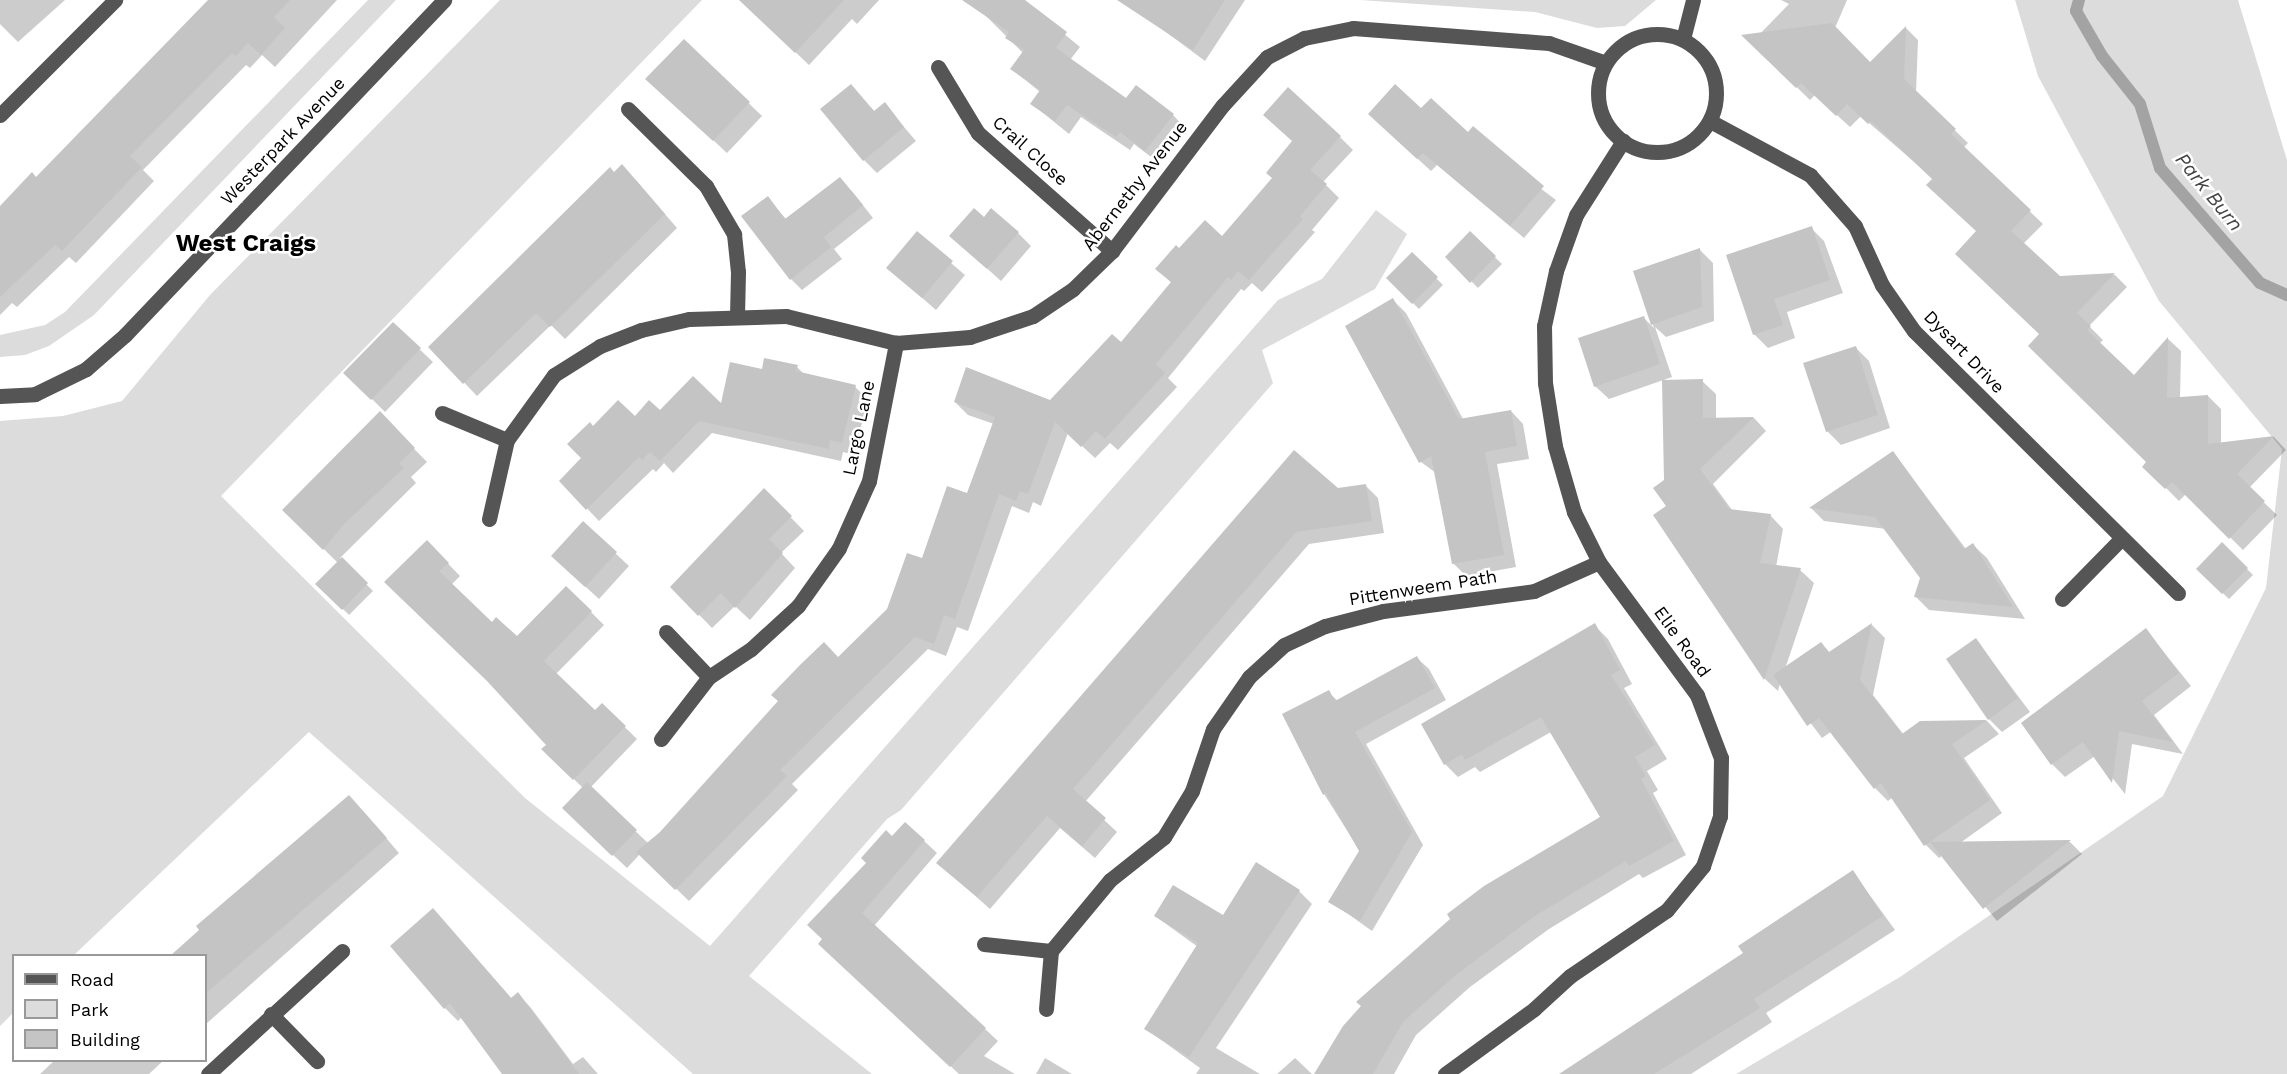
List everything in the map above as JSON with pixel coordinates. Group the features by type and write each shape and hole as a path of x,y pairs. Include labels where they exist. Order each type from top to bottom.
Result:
{"street":[{"path":"0,115 116,0"},
{"name":"Westerpark Avenue","path":"0,396 35,394 86,369 125,335 444,0"},
{"path":"1683,39 1693,0"},
{"name":"Abernethy Avenue","path":"489,519 507,440 554,375 600,346 670,323 737,316 786,316 896,343 970,337 1033,316 1073,289 1112,251 1223,105 1267,57 1304,38 1353,28 1538,42 1606,63"},
{"path":"1646,34 1683,39 1699,51 1712,68 1717,88 1710,121 1697,137 1680,148 1659,152 1639,150 1623,141 1601,115 1597,94 1606,63 1627,41 1646,34"},
{"name":"Crail Close","path":"938,67 978,133 1112,251"},
{"path":"628,109 706,186 734,234 737,316"},
{"name":"Dysart Drive","path":"1710,121 1810,175 1855,226 1882,285 1914,331 2121,539 2178,593"},
{"name":"Elie Road","path":"1445,1074 1534,1009 1570,976 1667,910 1703,866 1720,816 1721,758 1697,695 1599,562 1574,512 1555,446 1545,383 1544,326 1556,271 1576,215 1623,141"},
{"name":"Largo Lane","path":"660,739 709,677 751,649 798,606 838,548 869,481 896,343"},
{"path":"442,412 507,440"},
{"path":"2062,599 2121,539"},
{"name":"Pittenweem Path","path":"1051,951 1110,880 1164,837 1192,791 1213,729 1249,677 1284,645 1325,626 1383,611 1534,591 1599,562"},
{"path":"666,632 709,677"},
{"path":"984,944 1051,951 1046,1009"},
{"path":"208,1074 342,951"},
{"path":"271,1014 317,1061"}],"green space":[{"path":"368,0 396,0 94,315 49,346 25,355 0,357 0,335 45,325 65,312"},
{"path":"500,0 702,0 221,496 525,798 710,946 1278,300 1322,279 1376,210 1407,234 1375,289 1262,350 1273,383 901,810 887,819 749,976 872,1074 693,1074 309,732 75,954 12,954 12,1014 0,1026 0,421 63,416 122,401 210,295"},
{"path":"1360,0 1656,0 1625,26 1597,28 1535,12"},
{"path":"2015,0 2238,0 2287,160 2287,1074 1736,1074 1900,977 2163,796 2266,588 2282,449 2159,301 2038,76"}],"building":[{"path":"208,0 290,0 274,17 285,28 261,55 248,43 236,56 232,53 130,156 142,167 62,251 55,245 0,297 0,206 32,172 36,177"},
{"path":"739,0 844,0 795,53"},
{"path":"962,0 1025,0 1067,32 1056,48 1126,98 1136,85 1174,114 1145,151 1120,132 1116,137 1067,105 1055,121 1030,104 1040,90 1010,69 1024,50 1005,38 1009,32"},
{"path":"1117,0 1225,0 1193,50"},
{"path":"1832,23 1870,62 1906,26 1904,79 1956,129 1951,134 2031,210 2011,231 2060,276 2115,273 2077,313 2091,326 2087,330 2134,375 2168,337 2167,398 2208,395 2208,444 2274,436 2237,474 2265,501 2229,539 2172,482 2165,489 2142,467 2146,462 2028,346 2039,334 1955,254 1976,231 1926,185 1932,179 1871,121 1868,124 1847,104 1836,116 1801,83 1796,88 1741,35"},
{"path":"684,39 750,102 713,141 645,79"},
{"path":"851,84 874,111 885,102 904,127 863,161 820,109"},
{"path":"1395,84 1421,108 1431,98 1468,132 1473,126 1544,186 1510,226 1423,153 1417,159 1368,114"},
{"path":"1288,87 1341,136 1310,170 1327,184 1300,216 1303,219 1249,280 1238,271 1231,280 1228,277 1156,364 1165,373 1105,439 1096,431 1081,447 1055,422 1028,494 1020,491 1016,501 999,494 955,619 944,615 934,644 915,637 780,770 787,776 675,890 636,852 660,832 778,701 771,695 801,664 824,642 838,657 887,609 907,553 922,558 947,486 967,493 995,417 954,402 966,367 1050,400 1112,334 1121,342 1171,282 1155,269 1176,245 1179,248 1205,220 1222,236 1272,178 1266,173 1292,141 1263,115"},
{"path":"622,164 665,214 550,327 536,313 463,384 428,347 610,167 614,172"},
{"path":"840,177 863,205 824,237 831,247 790,280 741,216 768,196 785,219"},
{"path":"974,208 984,217 991,208 1019,232 987,269 949,236"},
{"path":"1812,226 1830,280 1774,299 1783,325 1753,335 1726,255"},
{"path":"917,231 953,261 922,298 886,268"},
{"path":"1470,231 1496,256 1470,283 1445,257"},
{"path":"1700,248 1702,307 1651,325 1633,271"},
{"path":"1412,252 1438,277 1412,304 1386,278"},
{"path":"1393,298 1459,419 1511,410 1517,446 1485,452 1504,555 1452,564 1431,456 1419,463 1345,326"},
{"path":"1644,316 1660,364 1594,387 1578,338"},
{"path":"393,322 421,348 371,400 343,373"},
{"path":"1856,346 1878,415 1826,432 1803,363"},
{"path":"764,358 798,365 796,371 856,385 842,443 830,440 829,449 699,421 660,461 650,452 642,460 639,457 586,510 559,481 581,458 567,444 590,422 593,426 618,400 635,416 649,400 660,410 693,376 721,403 730,362 762,369"},
{"path":"1703,379 1703,418 1754,417 1700,469 1729,509 1771,514 1760,563 1801,568 1764,680 1653,515 1666,506 1653,488 1664,480 1662,380"},
{"path":"380,411 415,448 399,463 404,468 343,525 323,550 282,510"},
{"path":"1294,450 1338,488 1366,484 1372,521 1296,532 1073,789 1106,818 1082,846 1047,816 977,897 936,863"},
{"path":"1893,451 1964,549 1973,543 2013,607 1914,597 1920,578 1875,517 1809,508"},
{"path":"764,488 792,516 769,539 783,553 735,608 721,593 698,616 670,587"},
{"path":"583,521 617,552 585,587 551,556"},
{"path":"427,540 449,563 439,571 492,622 496,617 517,636 566,586 592,611 544,661 595,710 602,703 626,726 573,780 541,749 546,745 487,681 384,582"},
{"path":"2222,542 2248,568 2222,594 2196,569"},
{"path":"342,557 368,583 342,610 315,584"},
{"path":"1595,623 1620,670 1611,675 1655,745 1635,757 1646,776 1641,779 1674,841 1629,866 1626,861 1535,916 1457,974 1403,1022 1373,1074 1314,1074 1343,1026 1361,1006 1356,1002 1450,919 1447,914 1484,886 1600,817 1541,717 1465,760 1462,754 1444,765 1421,724"},
{"path":"1872,623 1860,680 1902,734 1920,721 1987,720 1952,744 1990,800 1924,846 1881,783 1874,789 1819,718 1807,726 1773,675 1821,642 1829,652"},
{"path":"2146,628 2179,673 2142,701 2173,742 2119,731 2112,783 2083,742 2051,765 2021,723"},
{"path":"1976,638 2018,698 1988,720 1946,659"},
{"path":"1417,656 1435,688 1355,732 1412,832 1360,921 1328,902 1359,851 1326,793 1323,795 1282,714 1329,690 1335,701"},
{"path":"587,782 637,830 612,856 562,808"},
{"path":"349,795 387,838 207,992 207,954 172,954 199,930 196,926"},
{"path":"905,822 925,840 862,913 986,1028 950,1067 818,944 822,939 807,925 866,863 861,858 886,830 892,836"},
{"path":"2071,840 1983,909 1930,842"},
{"path":"1256,862 1300,890 1189,1057 1144,1029 1198,943 1154,916 1173,885 1223,915"},
{"path":"1853,870 1883,916 1754,999 1760,1008 1654,1074 1559,1074 1743,953 1738,946"},
{"path":"433,908 511,998 518,992 579,1074 502,1074 450,1003 444,1009 390,946"}],"waterway":[{"name":"Park Burn","path":"2079,0 2076,11 2102,56 2140,104 2160,168 2260,283 2287,295"}],"district":[{"name":"West Craigs","path":"246,244"}]}
